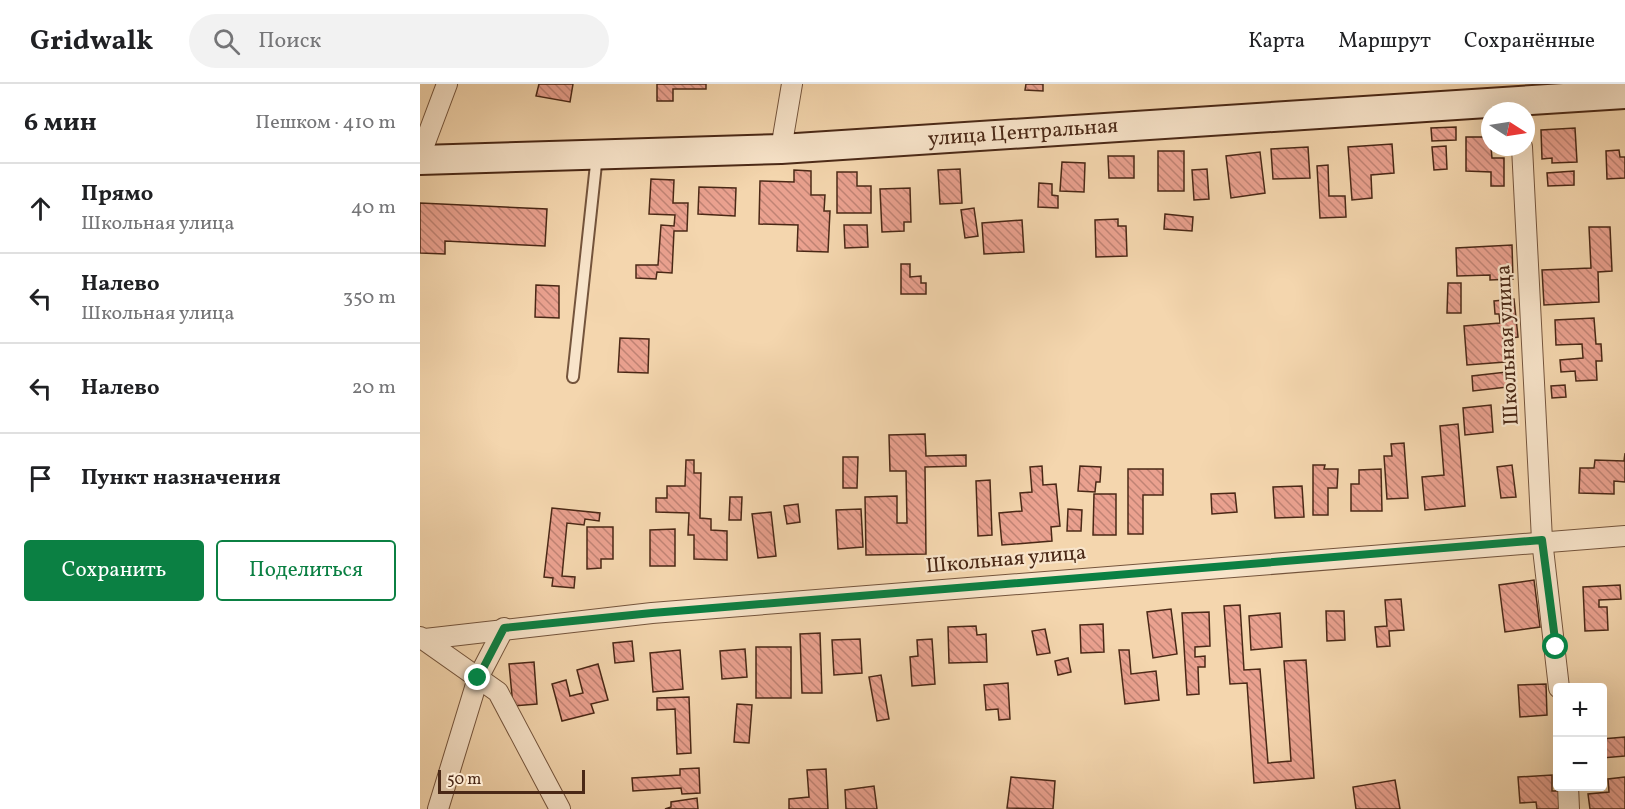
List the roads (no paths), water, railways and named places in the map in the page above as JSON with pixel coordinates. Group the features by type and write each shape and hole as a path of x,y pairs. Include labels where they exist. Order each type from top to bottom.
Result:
{"street":[{"path":"420,158 447,84"},
{"path":"781,149 792,84"},
{"name":"улица Центральная","path":"420,158 781,149 1520,99 1625,94"},
{"name":"Школьная улица","path":"1522,156 1542,540 1559,683"},
{"name":"Школьная улица","path":"422,642 474,631 652,613 1542,540 1625,536"},
{"path":"438,809 478,678 504,628"},
{"path":"422,642 498,692 560,809"},
{"path":"1568,791 1569,809"}],"lane":[{"path":"573,377 597,154"}]}
